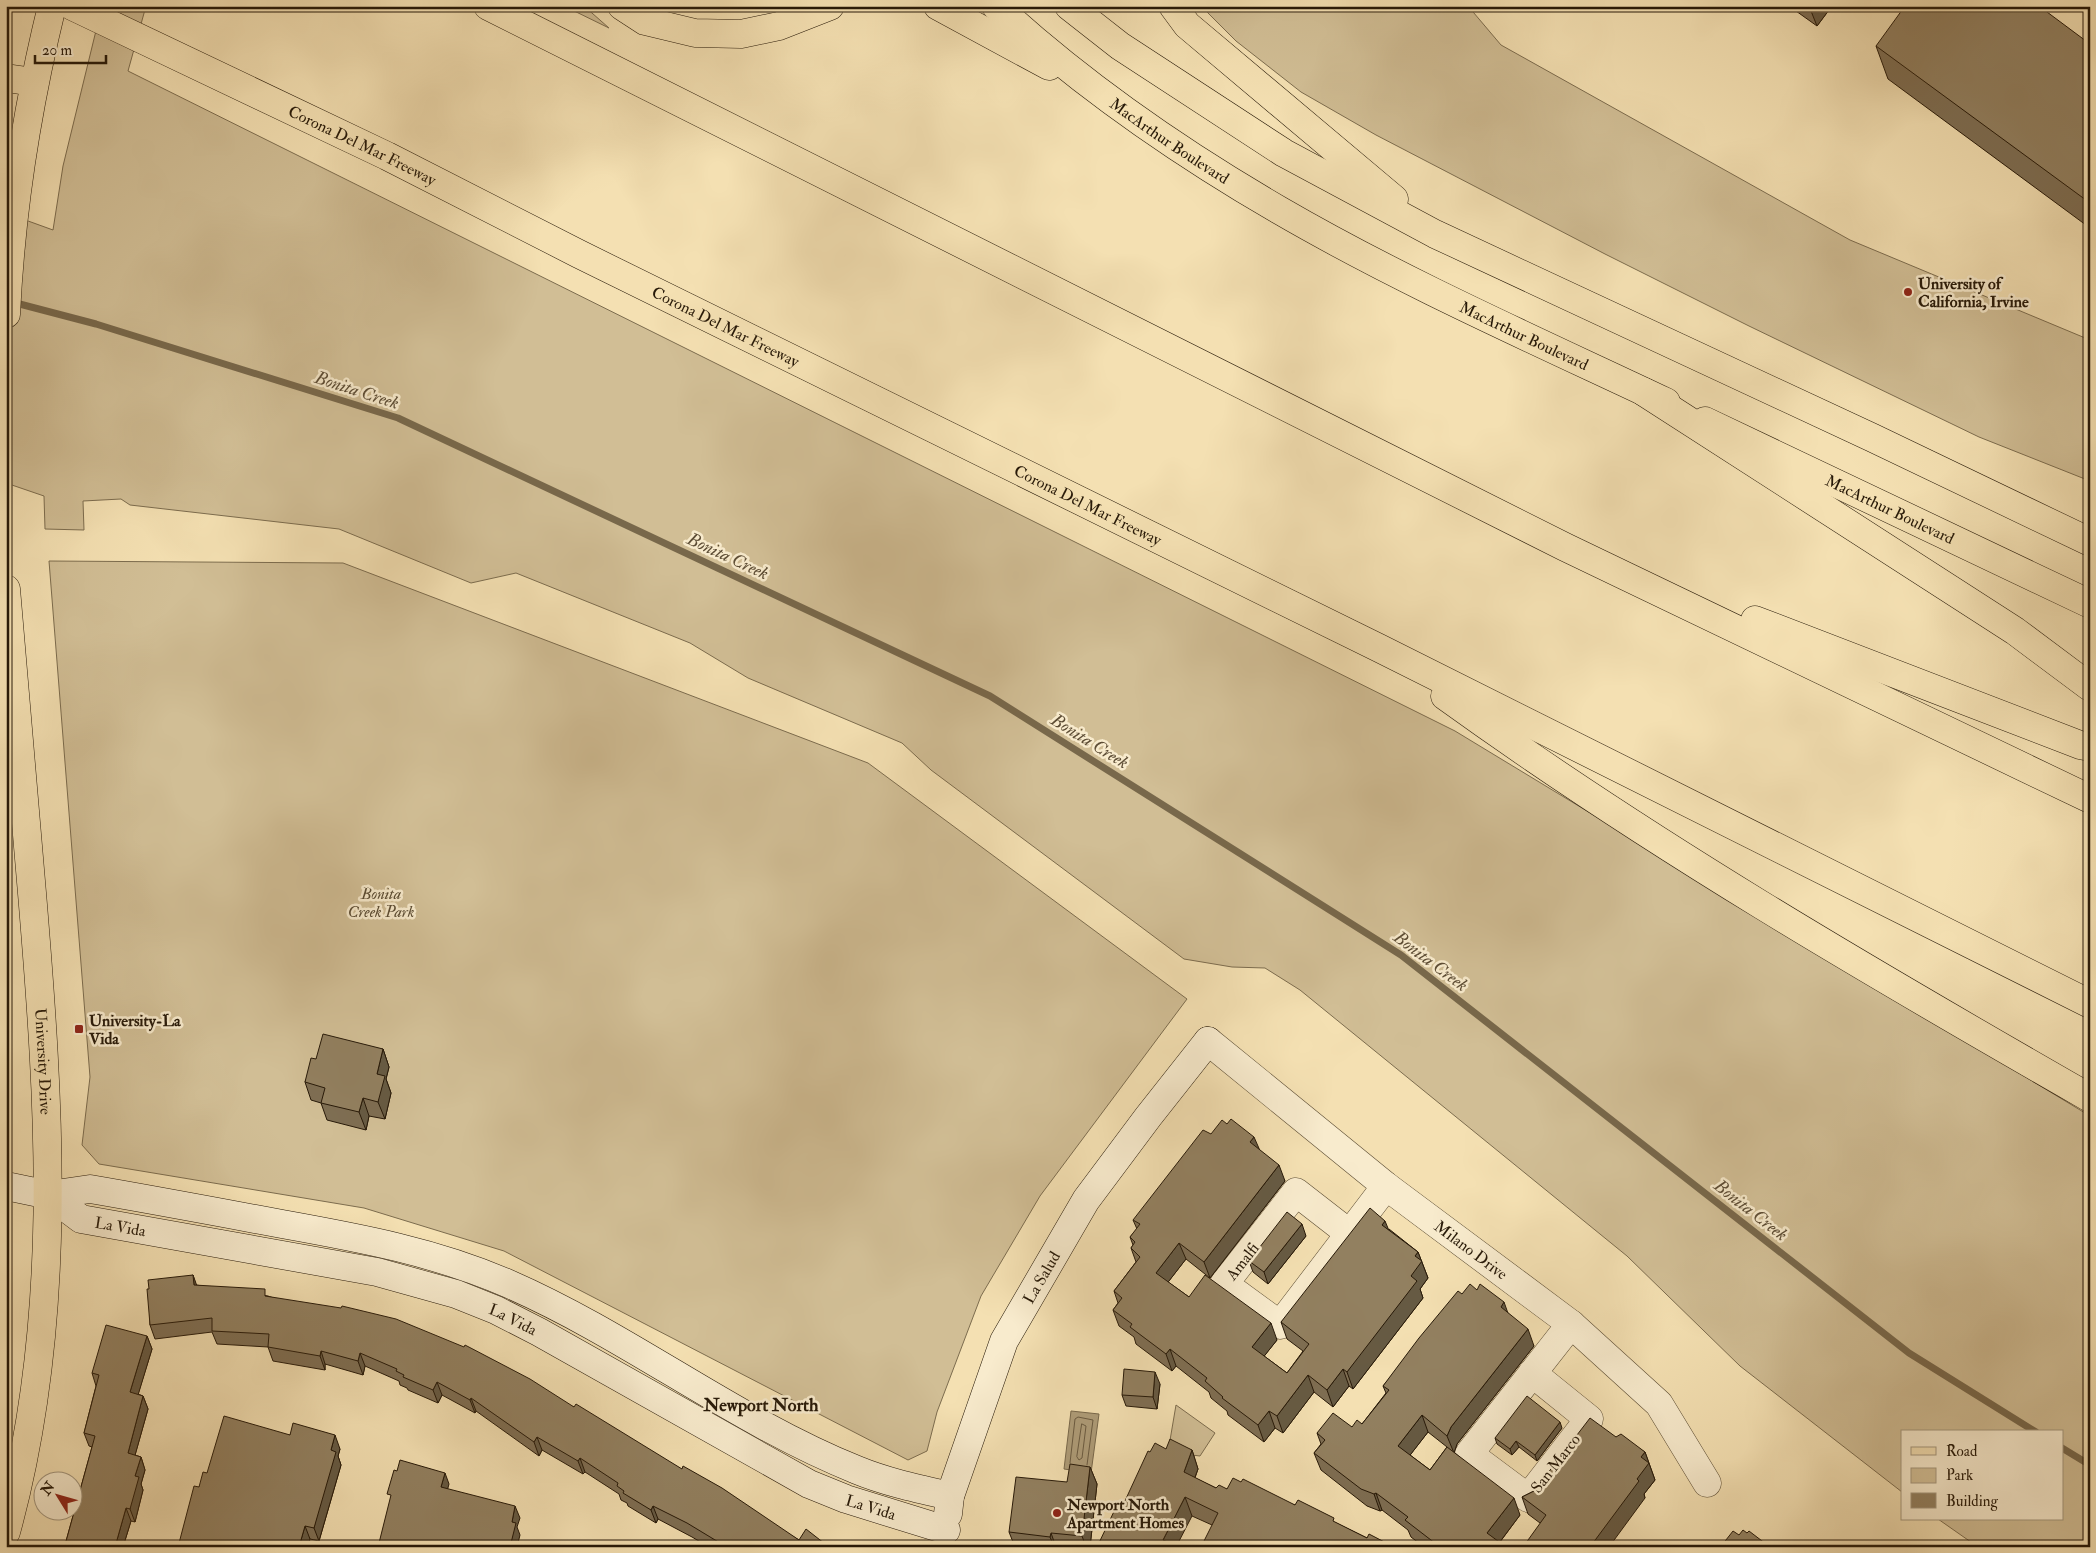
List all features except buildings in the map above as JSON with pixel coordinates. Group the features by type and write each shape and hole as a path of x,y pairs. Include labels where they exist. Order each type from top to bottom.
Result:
{"main road":[{"path":"6,314 13,211 34,82 52,6"},
{"name":"Corona Del Mar Freeway","path":"72,6 387,156 614,271 1379,648"},
{"path":"488,6 1565,547 2090,799"},
{"path":"622,6 645,21 695,33 741,34 779,26 830,6"},
{"path":"938,6 1105,96"},
{"name":"MacArthur Boulevard","path":"996,6 1105,96 1170,142 1296,219 1371,261 2090,604"},
{"path":"1069,6 1120,46 1284,153 1435,234 1873,438 2090,542"},
{"path":"1173,6 1187,25 1435,234"},
{"path":"6,78 34,82"},
{"path":"1644,392 2015,631 2090,687"},
{"path":"1565,547 2080,745 2090,747"},
{"name":"University Drive","path":"6,589 44,1029 49,1195 44,1324 18,1486 6,1532"},
{"path":"1379,648 2090,1004"},
{"path":"1379,648 1521,751 1653,838 1919,1000 2090,1098"}],"street":[{"name":"Milano Drive","path":"1208,1041 1386,1186 1571,1324 1659,1404 1707,1483"},
{"name":"La Salud","path":"946,1539 950,1496 1004,1341 1086,1200 1208,1041"},
{"name":"La Vida","path":"6,1186 49,1195 90,1189 386,1243 447,1260 510,1284 578,1318 734,1408 812,1450 858,1471 950,1496"},
{"name":"Amalfi","path":"1350,1234 1296,1192 1224,1284 1280,1326 1350,1234 1386,1186"},
{"name":"La Vida","path":"49,1195 81,1220 377,1272 456,1294 496,1310 539,1332 809,1484 946,1539"},
{"name":"San Marco","path":"1532,1373 1589,1419 1528,1498 1469,1454 1532,1373 1571,1324"}],"green space":[{"path":"102,6 146,6 128,71 1455,731 2090,1116 2090,1547 1978,1547 1939,1520 2064,1520 2064,1430 1901,1430 1901,1491 1740,1366 1627,1256 1300,990 1265,968 1232,967 1184,959 931,770 902,743 748,678 690,643 516,573 471,583 339,529 130,505 121,499 83,501 84,530 45,529 44,496 6,483 6,213 53,230 63,166"},
{"path":"564,6 584,6 609,28"},
{"path":"1201,6 1468,6 1501,45 1850,240 2090,340 2090,481 1979,437 1749,326 1605,254 1376,135 1301,92 1236,41"},
{"name":"Bonita Creek Park","path":"49,561 343,563 868,763 1187,999 1040,1196 981,1296 937,1412 927,1451 908,1460 504,1251 364,1208 99,1164 82,1145 90,1077"},
{"path":"1176,1405 1215,1433 1200,1456 1168,1452"}],"water":[{"path":"1071,1411 1099,1414 1091,1473 1064,1469"}],"waterway":[{"name":"Bonita Creek","path":"12,302 96,324 398,418 990,696 1401,955 1909,1353 2033,1430"},
{"name":"Bonita Creek","path":"2064,1449 2090,1465"}],"place":[{"name":"University of California, Irvine","path":"1908,292"},
{"name":"University-La Vida","path":"79,1029"},
{"name":"Newport North Apartment Homes","path":"1057,1513"}],"district":[{"name":"Newport North","path":"761,1405"}]}
